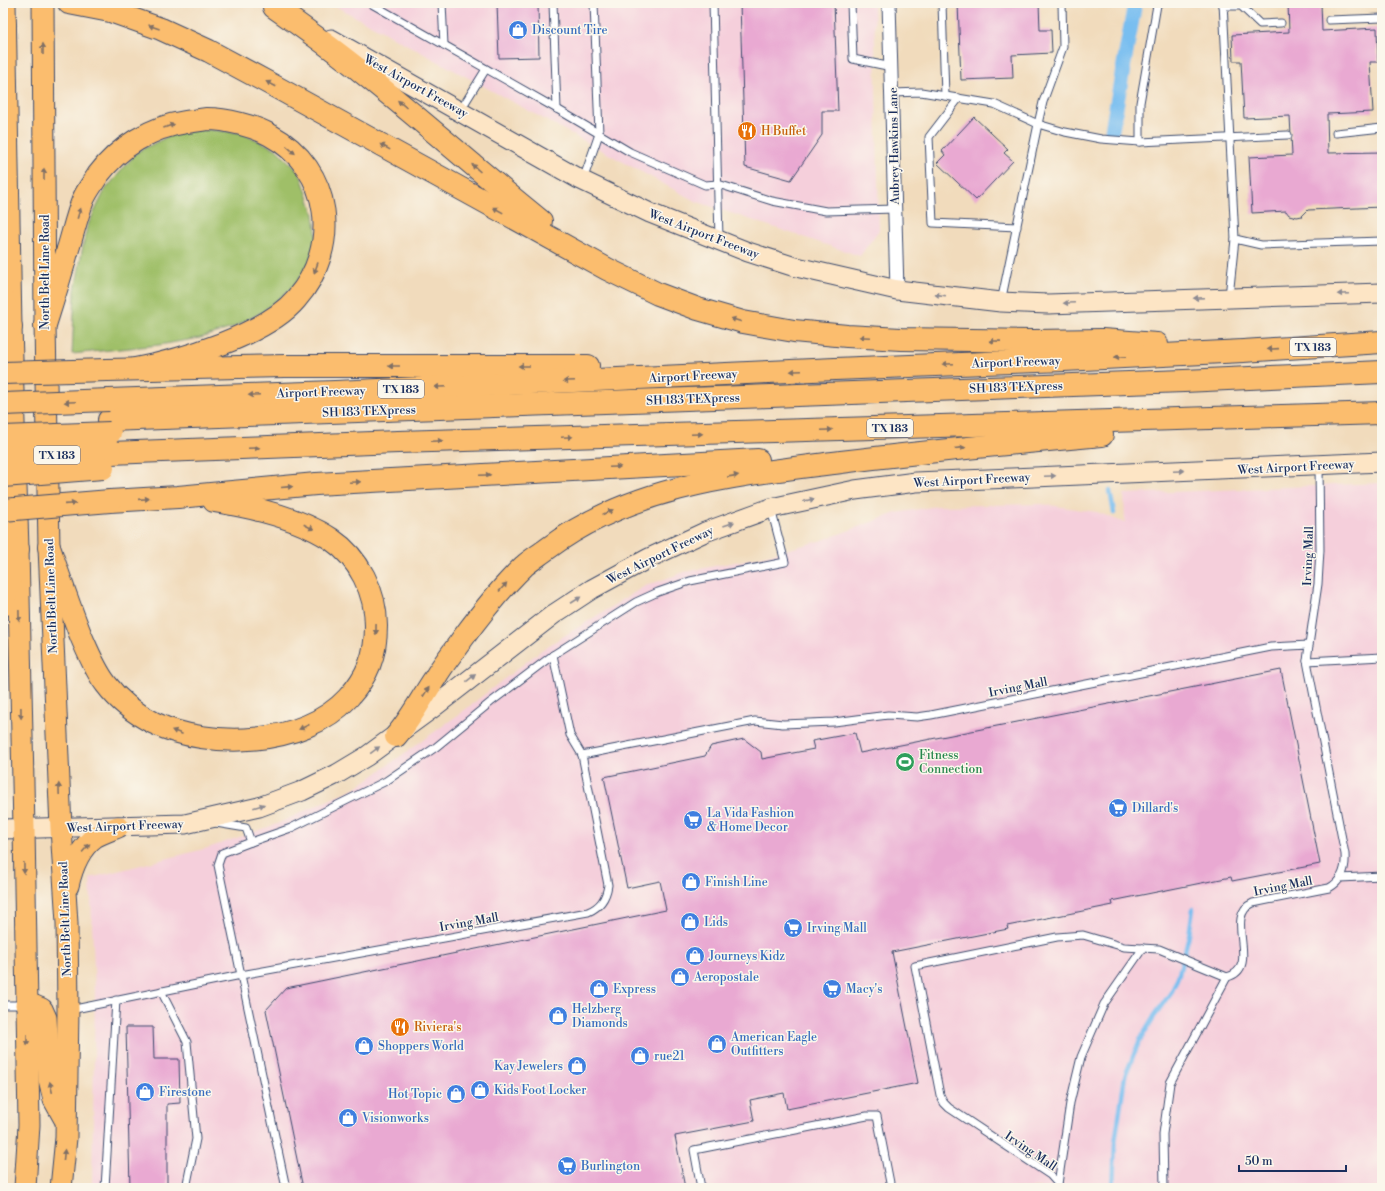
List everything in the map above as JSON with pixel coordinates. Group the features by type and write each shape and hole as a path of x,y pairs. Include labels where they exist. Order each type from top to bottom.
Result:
{"highway":[{"path":"69,3 110,11 161,29 209,51 606,269 658,294 698,309 743,322 794,331 847,336 901,339 1034,341 1102,340 1243,351"},
{"path":"270,5 364,73 442,138 488,179 544,224 606,269"},
{"path":"45,325 83,199 99,174 120,152 146,134 176,124 208,119 243,124 270,134 290,148 308,168 319,193 325,219 323,247 312,277 295,301 272,319 244,334 188,355 135,369"},
{"path":"3,298 11,327"},
{"name":"Airport Freeway","path":"3,457 335,392 1243,351 1382,342"},
{"path":"3,373 285,366 597,366 692,376"},
{"name":"SH 183 TEXpress","path":"3,424 110,435 1176,381 1382,372"},
{"name":"SH 183 TEXpress","path":"3,438 1382,386"},
{"name":"Airport Freeway","path":"3,404 110,435 215,449 1382,413"},
{"path":"396,736 436,676 485,608 504,586 526,565 561,538 610,511 638,500 670,490 716,479 921,452 1156,430 1360,425 1382,418"},
{"path":"3,476 110,435"},
{"path":"3,510 324,484 921,452"},
{"path":"49,546 70,608 91,659 106,684 126,705 153,723 184,735 221,740 259,738 295,731 325,717 348,699 367,673 376,643 376,612 368,582 353,558 331,539 304,525 272,514 232,504 207,499 178,497"},
{"path":"3,605 18,549"}],"main road":[{"name":"West Airport Freeway","path":"270,5 583,181 650,213 748,252 792,266 897,290 1001,302 1048,304 1382,293"},
{"name":"North Belt Line Road","path":"43,7 45,325 49,546 61,828 67,923 68,1010 66,1138 61,1188"},
{"path":"5,17 11,327 18,549 29,1125 24,1188"},
{"name":"West Airport Freeway","path":"3,829 186,824 259,807 302,791 337,774 361,760 396,736 535,628 592,590 622,572 705,532 771,508 855,490 916,482 1319,466 1382,462"},
{"path":"65,896 72,871 81,853 95,838 118,827"},
{"path":"26,1005 35,1006 42,1009 46,1018 49,1080 54,1100 66,1122"}],"street":[{"name":"Aubrey Hawkins Lane","path":"889,3 893,93 897,290"}],"lane":[{"path":"370,3 630,152 705,185 718,184 772,201 826,211 895,209"},
{"path":"442,3 444,45"},
{"path":"553,3 557,109"},
{"path":"583,181 599,134 594,3"},
{"path":"713,3 719,241"},
{"path":"851,3 853,59 892,68"},
{"path":"942,3 945,96"},
{"path":"1001,302 1043,102 1063,47 1062,3"},
{"path":"1140,142 1140,103 1158,3"},
{"path":"1229,297 1235,239 1223,5 1241,6 1260,24 1281,23"},
{"path":"1329,20 1382,18"},
{"path":"460,111 486,69"},
{"path":"893,93 921,92 994,104 1038,124 1065,132 1100,139 1140,142 1288,135"},
{"path":"959,98 930,137 933,223 1017,227"},
{"path":"1336,133 1382,128"},
{"path":"1235,239 1261,245 1382,241"},
{"name":"Irving Mall","path":"1059,1186 1050,1175 944,1104 940,1095 915,966 1057,937 1074,935 1091,936 1124,947 1159,949 1227,977 1233,976 1242,963 1241,915 1247,905 1329,888 1338,882 1345,867 1345,854 1307,661 1318,584 1320,550 1319,466"},
{"path":"286,1188 218,865 222,854 291,828 386,781 436,747 491,702 553,655 636,602 690,581 785,562 771,508"},
{"name":"Irving Mall","path":"241,975 579,913 596,908 605,897 608,886 582,756 754,721 783,724 834,722 888,715 917,717 931,715 1271,647 1309,645"},
{"path":"553,655 570,735 582,756"},
{"path":"1307,661 1382,657"},
{"path":"186,824 217,824 246,828 251,842"},
{"path":"1340,878 1382,876"},
{"path":"1059,1186 1070,1103 1081,1057 1104,1004 1143,948"},
{"path":"68,1010 241,975"},
{"path":"1164,1188 1163,1134 1170,1083 1227,977"},
{"path":"161,991 187,1042 196,1139 186,1188"},
{"path":"104,1188 116,1000"},
{"path":"3,1005 26,1005"},
{"path":"701,1188 694,1150 867,1116 877,1116 891,1188"}],"shaded area":[{"path":"330,3 874,3 879,230 860,256 695,201"},
{"name":"Irving Mall","path":"1382,483 1382,1188 92,1188 95,990 90,878 208,848 277,824 359,786 458,715 543,649 645,586 685,572 760,557 823,540 896,513 937,506 1042,504 1097,512 1125,523 1124,494"}],"green space":[{"path":"201,129 242,133 276,149 300,173 314,214 317,238 307,268 292,288 262,312 232,328 200,338 159,345 72,354 75,290 82,251 87,227 105,190 137,152 171,135"}],"building":[{"name":"Discount Tire","path":"497,3 538,3 539,57 499,58"},
{"path":"740,3 834,3 838,111 822,111 822,135 791,180 745,167"},
{"path":"958,3 1039,3 1040,30 1051,30 1052,53 1012,55 1013,78 961,80"},
{"path":"1288,3 1321,3 1322,31 1377,28 1378,62 1370,62 1373,112 1327,114 1328,153 1382,152 1382,207 1308,210 1302,216 1297,217 1289,215 1286,211 1252,213 1249,157 1292,155 1290,116 1244,118 1241,61 1233,61 1232,35 1289,32"},
{"path":"974,117 1008,149 1004,153 1013,161 976,200 937,163 945,155 942,151"},
{"name":"Irving Mall","path":"1281,670 1320,864 1232,881 1231,877 1112,901 1113,905 1007,926 1008,929 892,952 918,1083 787,1109 784,1093 750,1100 754,1121 675,1136 685,1188 303,1188 266,1010 286,988 666,910 660,881 627,888 604,777 705,756 711,746 744,739 761,752 762,759 814,749 812,741 855,733 860,753"},
{"path":"126,1027 153,1027 154,1059 179,1059 180,1103 167,1104 167,1188 130,1188"}],"waterway":[{"path":"1112,130 1135,3"},
{"path":"1110,491 1114,513"},
{"path":"1113,1188 1115,1143 1125,1076 1139,1042 1155,1015 1172,991 1179,974 1189,935 1193,909"}],"place":[{"name":"Discount Tire","path":"518,30"},
{"name":"H Buffet","path":"747,131"},
{"name":"Fitness Connection","path":"905,762"},
{"name":"Dillard's","path":"1118,808"},
{"name":"La Vida Fashion & Home Decor","path":"693,820"},
{"name":"Finish Line","path":"691,882"},
{"name":"Lids","path":"690,922"},
{"name":"Irving Mall","path":"793,928"},
{"name":"Journeys Kidz","path":"695,956"},
{"name":"Aeropostale","path":"680,977"},
{"name":"Express","path":"599,989"},
{"name":"Macy's","path":"832,989"},
{"name":"Helzberg Diamonds","path":"558,1016"},
{"name":"Riviera's","path":"400,1027"},
{"name":"American Eagle Outfitters","path":"717,1044"},
{"name":"Shoppers World","path":"364,1046"},
{"name":"rue21","path":"640,1056"},
{"name":"Kay Jewelers","path":"577,1066"},
{"name":"Kids Foot Locker","path":"480,1090"},
{"name":"Firestone","path":"145,1092"},
{"name":"Hot Topic","path":"456,1094"},
{"name":"Visionworks","path":"348,1118"},
{"name":"Burlington","path":"567,1166"}]}
